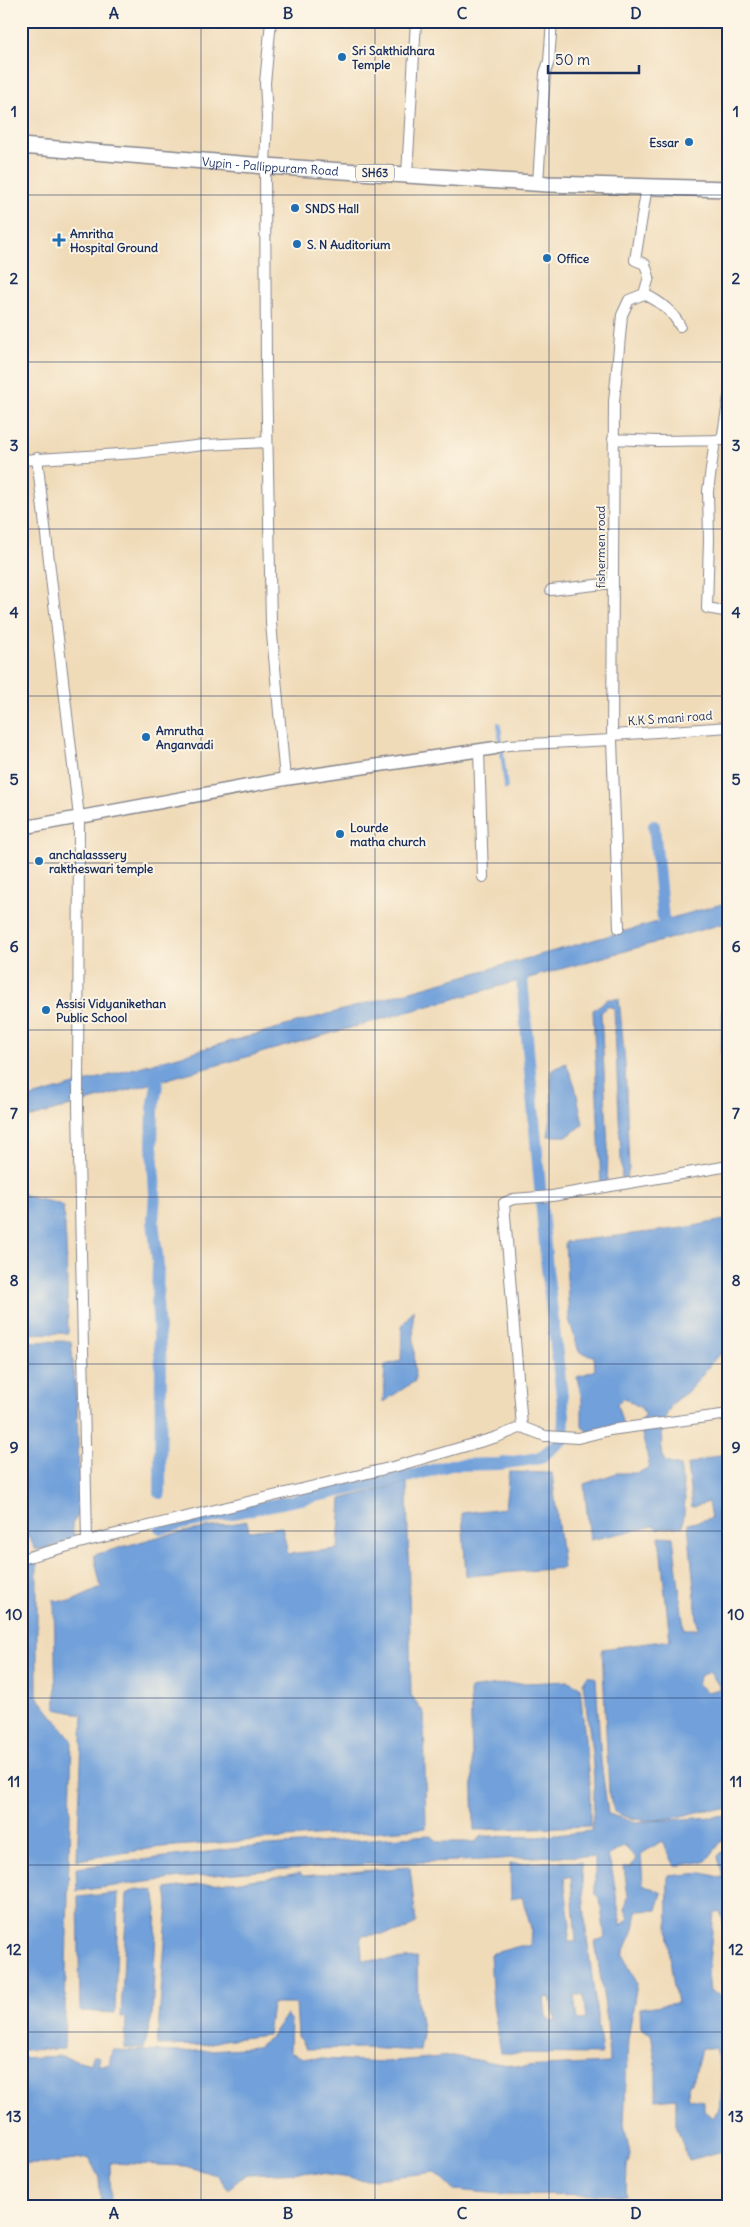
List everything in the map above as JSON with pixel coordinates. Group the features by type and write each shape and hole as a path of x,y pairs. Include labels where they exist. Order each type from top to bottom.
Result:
{"main road":[{"name":"Vypin - Pallippuram Road","path":"21,146 265,166 538,183 729,189"}],"street":[{"path":"270,21 266,83 265,166 271,623 286,779"},
{"path":"407,174 416,21"},
{"path":"538,183 545,73 550,61 552,21"},
{"path":"647,186 636,260 645,264 649,277 644,294 654,299 670,313 680,326"},
{"name":"fishermen road","path":"619,928 612,737 614,402 622,314 629,300 644,294"},
{"path":"729,396 722,440 708,491 710,539 707,608 729,612"},
{"path":"614,439 657,441 722,440"},
{"path":"21,460 136,453 204,445 268,442"},
{"path":"37,458 79,817 78,1107 87,1541"},
{"path":"551,590 612,582"},
{"name":"K.K S mani road","path":"502,747 729,727"},
{"path":"21,828 286,779 502,747"},
{"path":"479,751 483,877"},
{"path":"522,1427 503,1211 504,1203 514,1199 544,1197 729,1166"},
{"path":"21,1559 87,1541 397,1466 497,1437 522,1427 545,1436 578,1438 610,1430 729,1414"}],"water":[{"path":"729,902 729,922 21,1120 21,1100"},
{"path":"729,983 729,1072 721,1052 724,986"},
{"path":"608,999 619,999 625,1063 629,1168 625,1181 622,1180 614,1008 607,1006 601,1013 608,1149 607,1183 601,1185 593,1010"},
{"path":"566,1063 575,1086 583,1124 568,1136 548,1136 552,1110 551,1071"},
{"path":"21,1192 30,1197 63,1206 66,1242 68,1333 21,1334"},
{"path":"729,1219 729,1347 712,1362 687,1392 674,1402 662,1431 662,1447 665,1462 680,1466 685,1499 683,1526 657,1529 654,1526 590,1540 584,1484 617,1473 638,1473 650,1467 640,1426 645,1414 641,1408 624,1398 617,1404 625,1432 590,1433 582,1427 582,1400 577,1377 595,1370 594,1356 579,1352 569,1319 565,1242 684,1228"},
{"path":"413,1310 415,1381 383,1402 385,1365 401,1361 402,1326"},
{"path":"71,1341 77,1406 80,1513 72,1524 74,1541 36,1550 21,1522 21,1342"},
{"path":"729,1452 729,1501 719,1502 717,1523 729,1529 729,1809 708,1809 660,1820 636,1819 614,1811 609,1792 602,1649 670,1640 659,1536 673,1537 684,1629 698,1629 688,1524 711,1518 708,1502 692,1507 687,1465","holes":["710,1672 721,1689 707,1692 697,1684 701,1675"]},
{"path":"509,1472 552,1473 563,1568 466,1576 462,1513 505,1508"},
{"path":"407,1483 411,1695 424,1713 426,1828 161,1847 77,1860 83,1715 56,1709 54,1600 70,1602 101,1588 94,1555 161,1536 247,1521 249,1531 282,1527 288,1554 338,1549 341,1499"},
{"path":"37,1562 37,1696 72,1740 64,2049 21,2050 21,1566"},
{"path":"588,1675 596,1678 601,1761 608,1814 636,1822 729,1816 729,1839 722,1841 706,1861 675,1866 662,1841 641,1854 643,1884 662,1893 657,1910 637,1911 634,1929 623,1955 637,1983 628,2039 624,2124 630,2154 627,2167 626,2195 502,2194 454,2190 435,2172 365,2180 305,2172 246,2174 228,2189 217,2175 185,2166 110,2163 111,2206 101,2206 99,2178 89,2158 45,2164 21,2164 21,2058 61,2056 91,2064 93,2055 100,2057 98,2065 109,2065 112,2050 181,2052 257,2047 271,2037 286,2014 291,2021 290,2052 303,2058 385,2062 452,2056 521,2067 609,2063 607,2020 595,1941 605,1938 600,1899 595,1894 595,1858 544,1856 315,1867 219,1874 77,1891 76,1868 240,1848 430,1835 438,1842 476,1842 480,1836 538,1837 591,1831 594,1775 583,1683","holes":["624,1846 636,1858 631,1867 624,1867 628,1896 625,1910 629,1918 621,1926 608,1856"]},
{"path":"569,1681 580,1687 590,1792 590,1826 474,1830 470,1689 504,1684"},
{"path":"726,1848 729,1849 729,1929 725,1929 720,1911 714,1913 708,1973 710,1992 724,1996 727,1987 724,1960 725,1940 729,1940 729,2037 723,2041 729,2049 729,2154 723,2151 688,2160 676,2124 676,2098 656,2100 656,2063 651,2034 641,2028 640,2008 677,2003 669,1940 668,1876 703,1873 723,1878 718,1856","holes":["701,2048 715,2048 721,2075 721,2093 713,2118 704,2111 704,2101 689,2099 688,2087 695,2075"]},
{"path":"581,1862 586,1930 602,2054 501,2053 493,2004 490,1954 520,1946 530,1946 531,1928 522,1897 511,1899 510,1864","holes":["571,1876 576,1942 568,1942 570,1925 564,1878","574,1995 583,1995 586,2019 577,2021","550,1997 556,2020 551,2021 546,2016 544,1998"]},
{"path":"410,1867 416,1923 402,1932 361,1936 362,1960 417,1958 418,2004 423,2034 420,2051 364,2048 306,2049 298,2036 296,2004 272,2004 268,2035 224,2040 203,2045 157,2046 168,1903 166,1889 299,1873 303,1876"},
{"path":"136,1889 154,1891 157,1909 152,2016 144,2049 125,2048 126,2018 121,2017 127,1894"},
{"path":"118,1893 115,2013 80,2011 78,1897"}],"waterway":[{"path":"499,724 506,788"},
{"path":"654,826 664,929"},
{"path":"161,1528 407,1477 451,1465 499,1464 540,1458 563,1439 564,1414 547,1269 521,967"},
{"path":"151,1071 158,1078 153,1110 152,1145 155,1194 153,1221 158,1265 157,1301 161,1367 160,1493"}],"place":[{"name":"Sri Sakthidhara Temple","path":"342,57"},
{"name":"Essar","path":"689,142"},
{"name":"SNDS Hall","path":"295,208"},
{"name":"Amritha Hospital Ground","path":"59,240"},
{"name":"S. N Auditorium","path":"297,244"},
{"name":"Office","path":"547,258"},
{"name":"Amrutha Anganvadi","path":"146,737"},
{"name":"Lourde matha church","path":"340,834"},
{"name":"anchalasssery raktheswari temple","path":"39,861"},
{"name":"Assisi Vidyanikethan Public School","path":"46,1010"}]}
